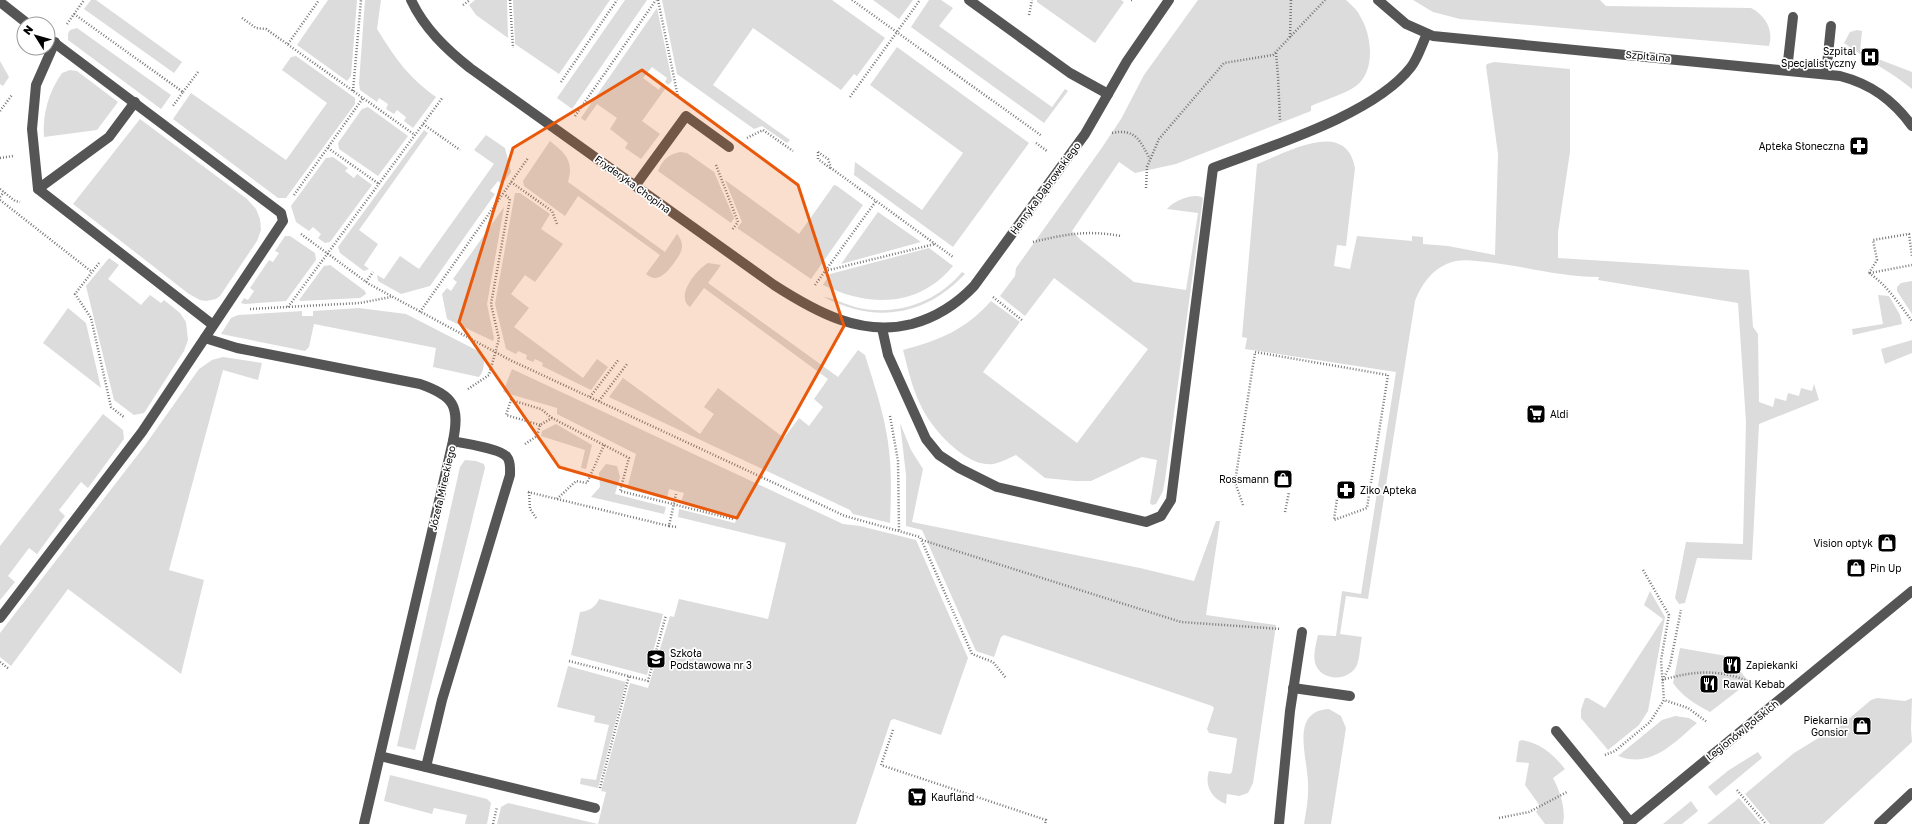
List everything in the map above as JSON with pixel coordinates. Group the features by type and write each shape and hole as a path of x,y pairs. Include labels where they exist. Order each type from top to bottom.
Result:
{"street":[{"name":"Fryderyka Chopina","path":"410,0 422,20 451,53 774,285 802,303 852,324 882,328"},
{"path":"969,0 1070,73 1108,94"},
{"name":"Henryka Dąbrowskiego","path":"882,328 903,326 934,317 952,307 966,294 993,260 1085,134 1127,61 1169,0"},
{"name":"Szpitalna","path":"1378,0 1406,24 1427,34 1452,38 1826,74 1851,79 1873,87 1898,107 1912,126"},
{"path":"0,2 18,16"},
{"path":"1787,70 1793,17"},
{"path":"1826,74 1831,26"},
{"path":"882,328 888,355 926,439 944,458 959,468 997,487 1146,522 1161,516 1172,500 1213,168 1280,143 1355,111 1379,96 1397,82 1412,66 1427,34"},
{"path":"0,618 142,432 214,325 282,217 135,102 56,44"},
{"path":"46,56 36,85 32,130 38,189 214,325"},
{"path":"38,189 109,137 135,102"},
{"path":"635,186 686,116 729,147"},
{"path":"205,338 237,348 420,384 444,394 450,400"},
{"name":"Józefa Mireckiego","path":"364,824 453,441 456,426 455,411 450,400"},
{"path":"426,767 442,700 506,487 510,465 506,457 498,452 453,441"},
{"name":"Legionów Polskich","path":"1629,823 1912,591"},
{"path":"1279,824 1293,688 1302,632"},
{"path":"1293,688 1350,696"},
{"path":"1556,731 1629,823"},
{"path":"380,756 595,808"},
{"path":"1879,824 1912,793"}],"path":[{"path":"56,34 84,0"},
{"path":"288,44 320,0"},
{"path":"353,91 361,0"},
{"path":"463,5 470,0"},
{"path":"510,0 513,48"},
{"path":"561,82 618,0"},
{"path":"568,112 574,117 657,0"},
{"path":"657,0 680,102 686,116"},
{"path":"852,0 1042,136"},
{"path":"850,97 920,0"},
{"path":"1290,37 1291,0"},
{"path":"1146,188 1147,167 1159,139 1224,64 1273,55 1325,0"},
{"path":"74,14 183,92"},
{"path":"242,18 256,28 266,29 415,135"},
{"path":"1276,53 1280,143"},
{"path":"177,101 198,72"},
{"path":"288,307 443,97"},
{"path":"363,98 282,217 327,254 366,282 495,352 845,516 920,537 972,654 993,662 1006,678"},
{"path":"423,124 460,150"},
{"path":"763,130 793,150"},
{"path":"1107,134 1126,131 1133,134 1151,160"},
{"path":"1036,143 1052,155"},
{"path":"729,147 716,165 738,222 732,230"},
{"path":"328,148 379,184"},
{"path":"831,168 828,159 818,152 818,159 953,257"},
{"path":"0,158 9,157"},
{"path":"420,312 528,158"},
{"path":"511,182 552,211 557,224"},
{"path":"0,189 15,201"},
{"path":"4,192 0,198 92,272"},
{"path":"450,400 489,375 499,339 491,304 510,199 504,194"},
{"path":"802,303 876,201"},
{"path":"1029,243 1065,234 1081,232 1121,236"},
{"path":"1869,273 1877,260 1873,240 1909,234 1912,256"},
{"path":"825,271 935,244"},
{"path":"111,246 74,294 91,318 111,407 142,432"},
{"path":"1869,273 1912,265"},
{"path":"366,282 373,272"},
{"path":"1869,273 1887,289 1912,321"},
{"path":"991,295 1022,320"},
{"path":"227,305 240,309 288,307 360,303 392,296"},
{"path":"1243,506 1235,482 1255,352 1388,374 1367,508 1334,520 1337,499"},
{"path":"590,397 619,359"},
{"path":"599,402 627,364"},
{"path":"540,426 506,415 511,400 541,409 552,418 628,458 620,491 734,519"},
{"path":"889,412 898,461 899,531"},
{"path":"506,457 537,436 540,426 552,418"},
{"path":"557,499 576,481 587,483 604,445"},
{"path":"506,487 676,527"},
{"path":"528,492 530,509 536,518"},
{"path":"1285,512 1289,492"},
{"path":"669,526 676,494"},
{"path":"921,540 1181,622 1282,629"},
{"path":"1605,755 1615,752 1650,722 1664,700 1661,660 1668,615 1643,570"},
{"path":"1662,680 1670,665 1681,610"},
{"path":"569,661 648,681 666,615"},
{"path":"0,662 9,669"},
{"path":"1662,680 1693,673 1716,672 1738,676 1753,683"},
{"path":"595,808 629,676"},
{"path":"1664,700 1688,708 1707,722"},
{"path":"893,730 880,765 1046,820 1045,824"},
{"path":"1737,790 1766,824"},
{"path":"1499,818 1529,812 1567,792"},
{"path":"493,824 497,807"}],"highlighted area":[{"path":"642,70 798,185 844,326 737,518 559,467 459,322 513,148"}],"shaded area":[{"path":"91,0 96,0 182,62 174,73 84,9"},
{"path":"328,0 357,0 351,76 347,81 297,45"},
{"path":"365,0 381,0 377,29 403,66 426,90 436,97 413,128 404,121 406,117 397,110 394,114 386,109 388,104 379,98 377,102 360,90 359,83"},
{"path":"475,0 507,0 508,38 476,15 469,5"},
{"path":"513,0 610,0 559,74 515,44"},
{"path":"625,0 647,0 572,109 557,98"},
{"path":"662,0 832,0 885,38 857,76 854,74 841,90 753,28 713,85 790,140 787,143 762,126 754,129 677,74"},
{"path":"873,0 913,0 899,19"},
{"path":"929,0 941,0 953,8 939,26 1052,107 1065,89 1068,91 1044,123 911,27"},
{"path":"1037,0 1121,0 1124,2 1095,43 1037,2"},
{"path":"1198,0 1346,0 1357,11 1364,24 1370,52 1367,71 1356,86 1311,106 1311,111 1176,164 1135,173 1119,162 1072,231 1082,241 1134,282 1186,290 1198,213 1167,209 1174,203 1184,198 1199,196 1203,198 1163,491 1156,504 1152,505 1150,503 1157,460 1142,457 1091,481 1045,478 1016,455 1002,462 993,464 983,464 972,460 951,445 941,435 926,415 910,378 903,350 951,333 981,311 991,301 1020,322 983,372 1077,443 1148,349 1054,278 1025,316 1000,296 1015,276 1016,268 1121,119 1144,75"},
{"path":"1413,0 1600,0 1606,6 1751,8 1764,19 1767,24 1770,40 1769,46 1460,19 1433,12"},
{"path":"657,8 672,81 668,85 665,82 667,78 652,67 643,78 659,90 661,86 665,89 642,121 660,134 641,159 625,148 628,143 610,129 617,118 597,104 585,121 581,118"},
{"path":"77,28 171,95 161,109 68,40 70,30"},
{"path":"1857,30 1862,31 1860,52 1912,72 1912,89 1844,43 1850,32"},
{"path":"897,47 1029,143 953,247 854,175 855,162 922,210 963,153 870,85"},
{"path":"296,56 355,98 355,104 286,198 278,198 173,119 191,93 286,160 327,103 282,70 291,57"},
{"path":"0,61 9,77 3,86 0,84"},
{"path":"1494,62 1570,69 1570,152 1558,232 1558,258 1749,270 1753,327 1758,334 1759,402 1773,407 1775,398 1786,401 1788,393 1799,396 1801,388 1812,391 1814,384 1819,400 1759,424 1752,560 1697,558 1685,603 1679,604 1675,598 1686,542 1743,544 1746,422 1738,303 1598,280 1599,277 1585,277 1472,260 1460,260 1442,266 1426,281 1415,301 1368,599 1346,596 1340,634 1362,637 1358,662 1353,671 1348,675 1335,678 1323,674 1318,669 1314,660 1316,642 1318,635 1336,636 1342,591 1361,594 1396,372 1245,349 1247,338 1242,337 1257,164 1298,147 1328,141 1340,144 1349,153 1355,168 1346,246 1337,245 1334,266 1350,269 1357,236 1412,241 1412,236 1423,237 1423,244 1448,246 1495,255 1498,154 1486,66 1487,64"},
{"path":"70,70 77,71 118,102 97,130 44,137 45,112 50,95 62,73"},
{"path":"368,107 408,136 378,176 339,149 338,143 362,109"},
{"path":"140,119 247,199 256,209 260,219 261,230 257,241 220,296 216,299 206,301 200,300 189,294 73,204"},
{"path":"424,130 428,133 359,230 378,244 364,265 369,269 364,271 340,253 338,247"},
{"path":"486,135 505,148 511,172 502,184 498,181 490,191 495,194 430,286 401,294 378,281 377,275 384,279 400,256 419,269 494,164 474,150"},
{"path":"550,141 567,158 570,169 568,182 665,252 677,234 682,243 681,251 665,274 658,278 654,278 646,274 660,255 578,196 565,216 524,186 523,181"},
{"path":"680,152 687,153 714,172 734,218 731,223 658,171 666,158"},
{"path":"333,157 348,168 345,171 354,178 357,174 372,185 330,242 325,243 318,238 321,234 313,227 309,231 296,222 291,206 326,158"},
{"path":"725,180 799,234 834,185 863,205 811,279 737,228 742,222"},
{"path":"515,193 520,193 550,214 541,229 563,244 535,282 525,275 511,294 529,308 514,327 583,378 597,359 608,367 591,390 542,366 543,363 535,359 533,362 526,359 527,355 518,351 516,354 506,349 495,304"},
{"path":"504,207 487,304 494,338 493,341 447,319 442,294 447,288 451,291 457,282 453,279"},
{"path":"878,212 921,242 841,264"},
{"path":"285,236 290,236 315,253 316,260 286,301 241,303 244,298 248,300 254,291 250,288 269,260 273,262 279,253 275,251"},
{"path":"929,248 953,266 939,280 924,290 909,296 892,300 875,300 840,292 823,285 830,274"},
{"path":"109,258 119,265 108,279 141,305 150,295 161,303 164,300 180,313 186,322 188,340 184,351 144,413 134,415 114,400 86,286"},
{"path":"708,263 721,265 708,283 838,377 858,350 865,355 881,409 888,442 891,472 890,523 853,514 850,510 609,397 623,378 700,434 714,414 704,407 718,388 784,438 799,418 809,426 823,407 814,399 828,379 704,288 690,307 686,302 686,290 693,277 703,266"},
{"path":"330,265 365,291 366,294 360,298 299,300 324,266"},
{"path":"962,272 965,274 948,290 915,308 897,312 879,313 861,310 843,305 824,297 859,308 888,310 902,308 929,299 952,282"},
{"path":"1912,281 1912,314 1897,291 1897,287 1901,283"},
{"path":"1878,295 1889,296 1900,315 1902,324 1853,335 1852,329 1883,324"},
{"path":"68,308 86,323 101,388 43,343"},
{"path":"359,308 406,314 482,353 484,365 481,374 479,377 433,367 436,348 314,324 309,347 305,351 221,334 231,318 238,315 302,311 302,316 313,316 313,311"},
{"path":"1912,340 1912,353 1885,364 1881,349"},
{"path":"223,357 262,363 258,380 223,370 169,570 204,580 181,674 68,589 11,666 0,657 0,633 143,448 199,369 212,360"},
{"path":"512,369 843,524 860,526 916,540 968,658 941,735 894,719 891,720 856,824 598,824 606,792 601,791 630,683 648,688 670,616 674,617 679,599 768,619 786,543 678,517 679,509 735,523 737,516 681,502 684,493 669,489 667,499 627,489 636,454 557,414 557,408 503,392"},
{"path":"103,414 123,430 124,439 88,488 81,482 59,510 65,516 37,554 29,548 8,576 15,582 0,600 0,546"},
{"path":"900,423 911,450 923,469 912,522 1140,568 1194,581 1216,521 1220,521 1206,615 1276,625 1253,783 1248,793 1239,796 1227,794 1226,804 1217,799 1208,787 1209,771 1230,774 1232,772 1237,739 1209,733 1207,729 1214,708 1212,706 1004,635 1001,637 994,657 976,651 922,530 906,526 906,475"},
{"path":"556,424 592,445 586,469 581,468 585,450 541,436 542,431"},
{"path":"465,460 476,461 484,464 485,468 415,750 397,746 460,467"},
{"path":"606,464 617,466 620,477 615,494 666,507 664,514 591,497 600,487 599,473"},
{"path":"1650,591 1665,617 1648,711 1639,725 1608,750 1581,718 1581,710 1585,698 1588,698 1605,708 1663,619 1644,605"},
{"path":"599,599 663,614 647,675 571,655 580,612 592,608"},
{"path":"1680,648 1732,657 1730,659 1749,682 1710,712 1690,700 1673,683"},
{"path":"568,666 626,682 598,788 580,784 581,778 596,780 609,725 594,722 595,716 557,707"},
{"path":"1877,698 1905,701 1912,698 1912,742 1823,824 1770,824 1745,794 1794,753 1833,729 1838,728 1871,700"},
{"path":"1329,709 1341,716 1346,728 1331,824 1304,824 1308,789 1304,749 1305,727 1309,718 1317,712"},
{"path":"1675,716 1689,718 1697,723 1671,746 1651,757 1630,759 1618,756 1662,720"},
{"path":"1522,740 1535,744 1546,750 1565,769 1553,778 1562,800 1564,812 1563,824 1545,824 1536,812 1540,806 1525,785 1529,763 1516,762 1519,741"},
{"path":"1758,752 1762,758 1716,796 1708,787 1729,770"},
{"path":"390,775 487,799 491,803 487,824 465,824 467,815 434,808 432,814 384,801"},
{"path":"1739,798 1761,824 1707,824"},
{"path":"1691,801 1698,811 1682,824 1663,824"},
{"path":"508,803 598,824 497,824 501,807"}],"place":[{"name":"Szpital Specjalistyczny","path":"1870,57"},
{"name":"Apteka Słoneczna","path":"1859,146"},
{"name":"Aldi","path":"1536,414"},
{"name":"Rossmann","path":"1283,479"},
{"name":"Ziko Apteka","path":"1346,490"},
{"name":"Vision optyk","path":"1887,543"},
{"name":"Pin Up","path":"1856,568"},
{"name":"Szkoła Podstawowa nr 3","path":"656,659"},
{"name":"Zapiekanki","path":"1732,665"},
{"name":"Rawal Kebab","path":"1709,684"},
{"name":"Piekarnia Gonsior","path":"1862,726"},
{"name":"Kaufland","path":"917,797"}]}
